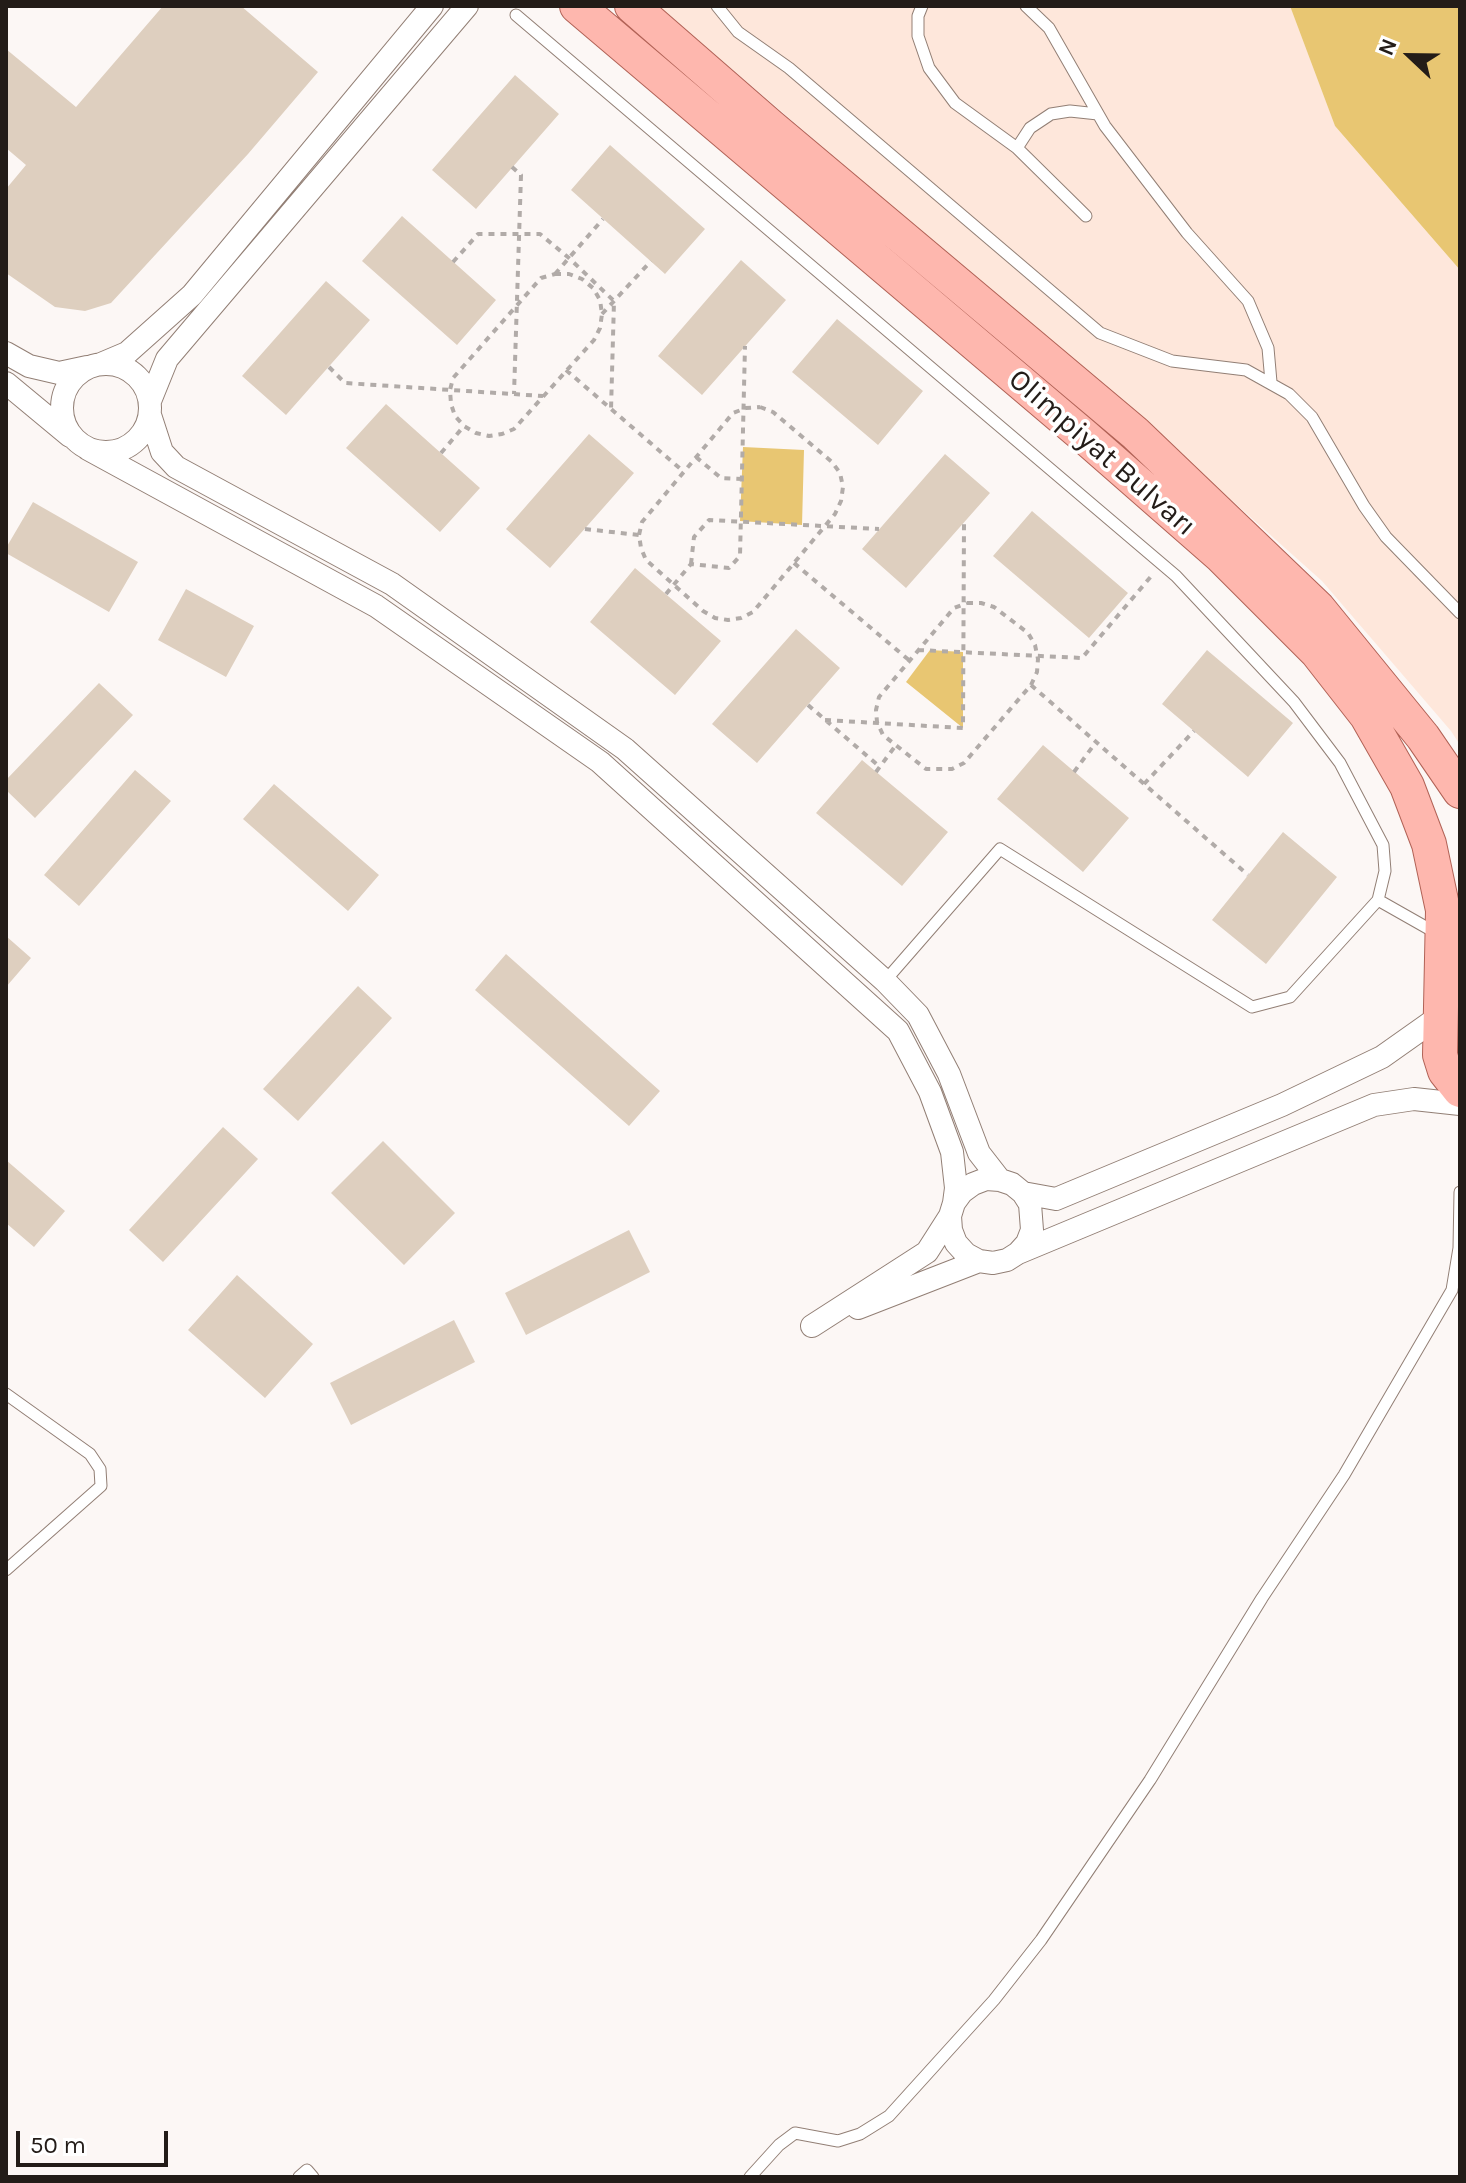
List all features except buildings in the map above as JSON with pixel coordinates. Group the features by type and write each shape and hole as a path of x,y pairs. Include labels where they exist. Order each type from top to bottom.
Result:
{"main road":[{"name":"Olimpiyat Bulvarı","path":"577,6 1095,446 1221,556 1317,652 1367,716 1407,786 1429,844 1443,910 1442,936 1450,1005 1440,1055 1445,1071 1460,1090"},
{"name":"Olimpiyat Bulvarı","path":"632,6 1135,433 1318,608 1423,737 1460,791"}],"street":[{"path":"6,353 29,366 59,373 95,365 127,353 143,341 192,295 432,6"},
{"path":"467,6 167,359 150,408 146,428 138,439 114,452 79,443 61,410 68,384 95,365 115,364 127,369 146,388 150,408 162,452 176,467 392,584 625,749 885,981 918,1015 949,1074 979,1153 1000,1180"},
{"path":"6,383 79,443 376,606 600,762 898,1031 930,1092 952,1152 956,1188 951,1230 956,1243 966,1254 979,1261 993,1263 1007,1260 1374,1105 1414,1099 1460,1104"},
{"path":"1023,1193 1056,1199 1282,1105 1382,1057 1450,1005"},
{"path":"979,1261 812,1326 927,1252 962,1192 986,1179 1012,1184 1030,1204 1032,1230 1027,1243 1018,1253"}],"lane":[{"path":"717,6 738,32 789,68 1100,333 1172,361 1246,370 1289,394 1312,417 1364,506 1386,537 1460,613"},
{"path":"922,6 918,16 918,36 929,68 955,103 1017,148 1086,216"},
{"path":"1026,6 1049,28 1098,114 1187,233 1248,301 1268,348 1271,382"},
{"path":"516,15 1176,576 1294,702 1340,763 1383,845 1385,871 1378,900 1290,997 1252,1007 1000,849 885,981"},
{"path":"1017,148 1030,128 1051,114 1070,111 1098,114"},
{"path":"1378,900 1442,936"},
{"path":"750,2177 779,2145 795,2133 838,2141 860,2134 889,2116 994,2000 1041,1940 1150,1780 1262,1598 1344,1475 1452,1290 1459,1248 1460,1192"},
{"path":"6,1394 90,1454 100,1469 101,1486 6,1570"},
{"path":"299,2177 307,2170 313,2177"}],"path":[{"path":"512,167 521,175 514,394"},
{"path":"555,274 603,219"},
{"path":"453,262 478,234 540,234 569,258 614,301 611,410"},
{"path":"602,314 651,261"},
{"path":"569,274 593,288 600,300 600,328 594,340 514,429 489,436 476,433 455,416 450,390 453,378 517,306 541,278 569,274"},
{"path":"691,564 729,568 740,556 745,346"},
{"path":"329,367 345,383 544,396"},
{"path":"566,370 684,472"},
{"path":"760,407 773,412 832,462 840,473 843,487 835,514 753,612 741,618 715,618 703,611 646,560 641,548 639,535 642,522 696,457 733,413 760,407"},
{"path":"441,453 464,426"},
{"path":"696,457 721,478 742,479"},
{"path":"666,594 691,564 694,537 709,520 879,529"},
{"path":"825,720 963,728 964,522"},
{"path":"585,529 639,535"},
{"path":"794,563 910,661"},
{"path":"918,650 1082,658 1161,563"},
{"path":"981,603 994,607 1028,633 1035,645 1037,672 1031,685 964,763 952,769 926,769 883,735 877,722 879,697 918,650 954,608 981,603"},
{"path":"1031,685 1248,875"},
{"path":"808,705 878,769 896,745"},
{"path":"1144,784 1194,731"},
{"path":"1074,772 1096,742"}],"shaded area":[{"path":"658,6 1290,6 1335,126 1460,270 1460,745 1322,581 1136,415"},
{"path":"1290,6 1460,6 1460,270 1335,126"},
{"path":"743,447 804,450 802,525 740,521"},
{"path":"930,650 963,652 963,728 906,682"}]}
